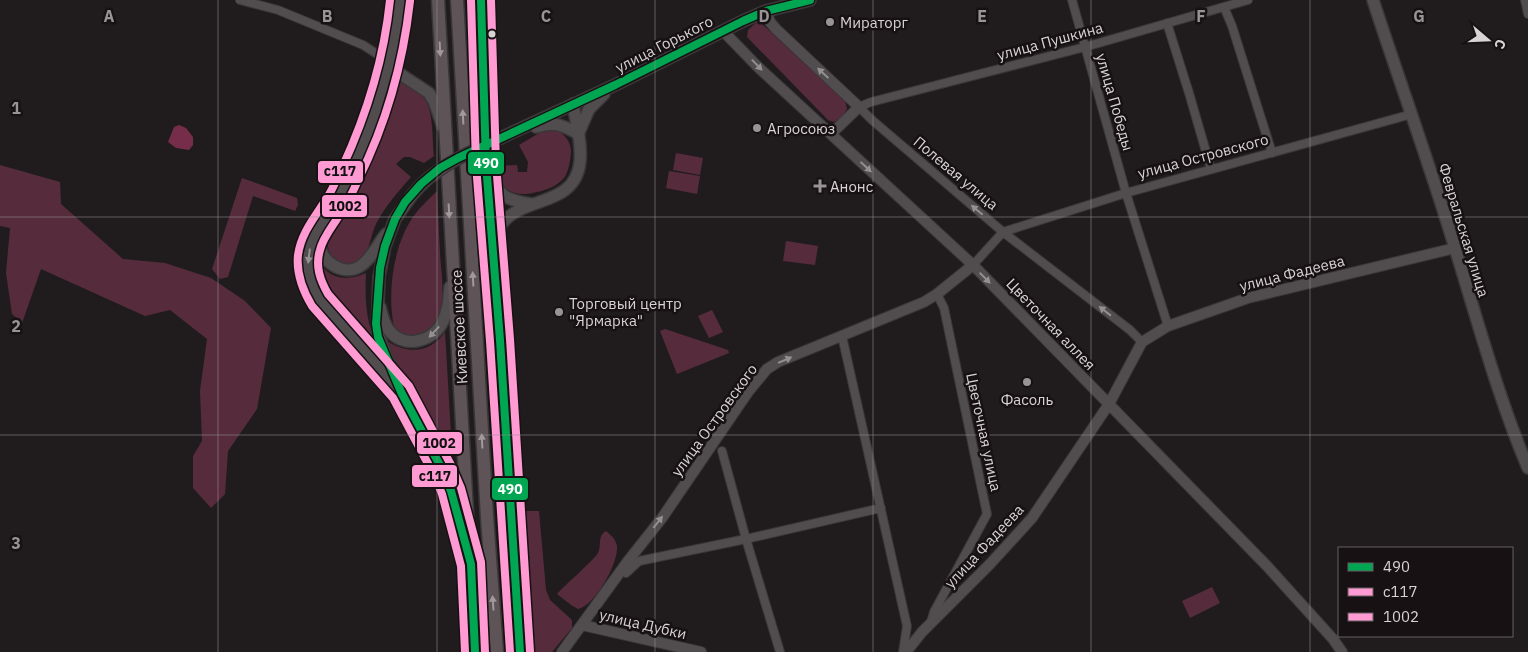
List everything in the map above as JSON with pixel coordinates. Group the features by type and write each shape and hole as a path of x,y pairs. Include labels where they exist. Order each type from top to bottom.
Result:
{"highway":[{"name":"Киевское шоссе","path":"438,0 475,652"},
{"name":"Киевское шоссе","path":"457,0 497,652"}],"main road":[{"path":"400,0 396,29 378,104 341,195 314,236 309,251 308,274 320,300 401,392"},
{"path":"481,0 486,164 520,652"},
{"name":"улица Горького","path":"615,85 766,11 810,0"},
{"name":"Февральская улица","path":"1373,0 1412,114 1486,349 1518,445 1528,468"},
{"path":"388,66 429,94 434,101 445,132"},
{"path":"330,213 322,235 321,248 328,262 340,269 350,270 364,264 390,229 401,208 421,184 440,168 615,85"},
{"path":"579,134 585,116 593,104 615,85"},
{"path":"493,246 500,227 512,214 531,204 555,196 571,183 576,176 580,161 579,134 573,104"},
{"path":"507,135 553,123 579,134"},
{"path":"486,164 495,185 502,194 511,200 531,204"},
{"path":"390,229 382,259 378,294 377,332 401,392 448,482 471,564"},
{"path":"378,294 384,322 389,331 404,340 422,340 430,337 435,332 446,314 450,296 452,270"}],"street":[{"path":"240,0 278,10 362,45 377,54 388,66"},
{"name":"улица Победы","path":"1072,0 1126,193 1168,326"},
{"name":"улица Пушкина","path":"858,107 1084,47 1248,0"},
{"path":"1525,0 1528,14"},
{"path":"1224,7 1232,26 1272,153"},
{"name":"Полевая улица","path":"766,11 770,22 776,29 879,126 1003,232 1130,330 1142,342"},
{"path":"1167,23 1211,170"},
{"name":"Цветочная аллея","path":"723,31 759,68 973,265 1267,566 1342,652"},
{"path":"830,134 858,107"},
{"name":"улица Островского","path":"1003,232 1126,193 1412,114"},
{"path":"973,265 1003,232"},
{"name":"улица Фадеева","path":"904,652 1032,518 1109,404 1142,342 1168,326 1248,298 1455,248"},
{"name":"улица Островского","path":"582,625 668,510 748,392 767,369 778,362 906,311 937,294 973,265"},
{"name":"Цветочная улица","path":"930,624 934,612 987,514 944,308 937,294"},
{"path":"842,336 908,626 904,652"},
{"path":"722,451 780,652"},
{"path":"626,573 639,561 881,508"},
{"path":"519,622 527,652"},
{"name":"улица Дубки","path":"562,652 582,625 701,652"}],"shaded area":[{"path":"756,23 761,23 845,101 847,109 842,117 834,122 828,120 747,37 748,30"},
{"path":"394,79 417,92 427,103 431,117 434,156 424,163 410,157 404,157 396,164 411,177 392,199 380,217 363,257 351,263 338,261 328,250 330,233 352,193 371,152 384,118"},
{"path":"179,125 186,128 193,137 193,145 189,150 176,148 168,142 174,127"},
{"path":"554,129 566,138 571,148 569,166 564,178 548,189 529,194 509,191 498,175 497,166 517,165 518,172 527,172 528,162 519,145 541,132"},
{"path":"676,153 703,158 700,175 673,170"},
{"path":"0,165 60,182 61,204 123,259 165,263 211,278 245,301 271,328 257,409 228,451 225,494 211,508 193,488 193,456 202,441 200,391 207,339 170,310 145,316 41,269 22,323 12,314 6,273 10,228 0,226"},
{"path":"669,171 700,176 697,194 666,188"},
{"path":"242,178 297,198 298,205 295,211 253,196 228,277 220,279 212,269"},
{"path":"437,191 442,286 441,311 438,322 432,330 419,335 407,335 397,331 394,327 391,300 393,270 406,229 421,207"},
{"path":"786,241 818,246 815,265 783,261"},
{"path":"313,252 323,267 334,276 348,278 366,273 368,317 381,359 325,299 314,276"},
{"path":"712,310 723,332 709,338 698,316"},
{"path":"665,329 728,350 729,353 677,374 660,331"},
{"path":"445,332 454,485 384,339 400,347 416,350 432,345"},
{"path":"517,491 522,491 524,511 539,511 546,590 550,600 572,620 572,628 552,652 535,652 531,648 528,636"},
{"path":"606,531 614,539 617,546 614,562 605,582 592,600 578,609 557,594 595,557 599,550 602,535"},
{"path":"1212,587 1220,603 1190,618 1182,601"}],"transit line":[{"name":"с117","path":"390,0 379,65 367,107 333,187 302,239 298,255 298,269 303,288 312,306 393,398 434,475 442,494 461,566 465,652"},
{"name":"с117","path":"471,0 476,165 490,341 510,652"},
{"name":"490","path":"481,0 486,164 500,340 520,652"},
{"name":"1002","path":"491,0 496,163 510,339 530,651"},
{"name":"490","path":"475,652 471,564 451,491 443,471 401,392 378,337 376,324 380,268 385,246 395,219 405,202 421,184 440,168 458,158 615,85 743,21 766,11 810,0"},
{"name":"1002","path":"410,1 398,71 385,115 352,193 321,245 318,267 328,294 409,386 452,467 461,488 481,562 485,652"}],"place":[{"name":"Мираторг","path":"830,22"},
{"name":"Агросоюз","path":"757,128"},
{"name":"Анонс","path":"820,186"},
{"name":"Торговый центр \"Ярмарка\"","path":"559,312"},
{"name":"Фасоль","path":"1027,382"}]}
